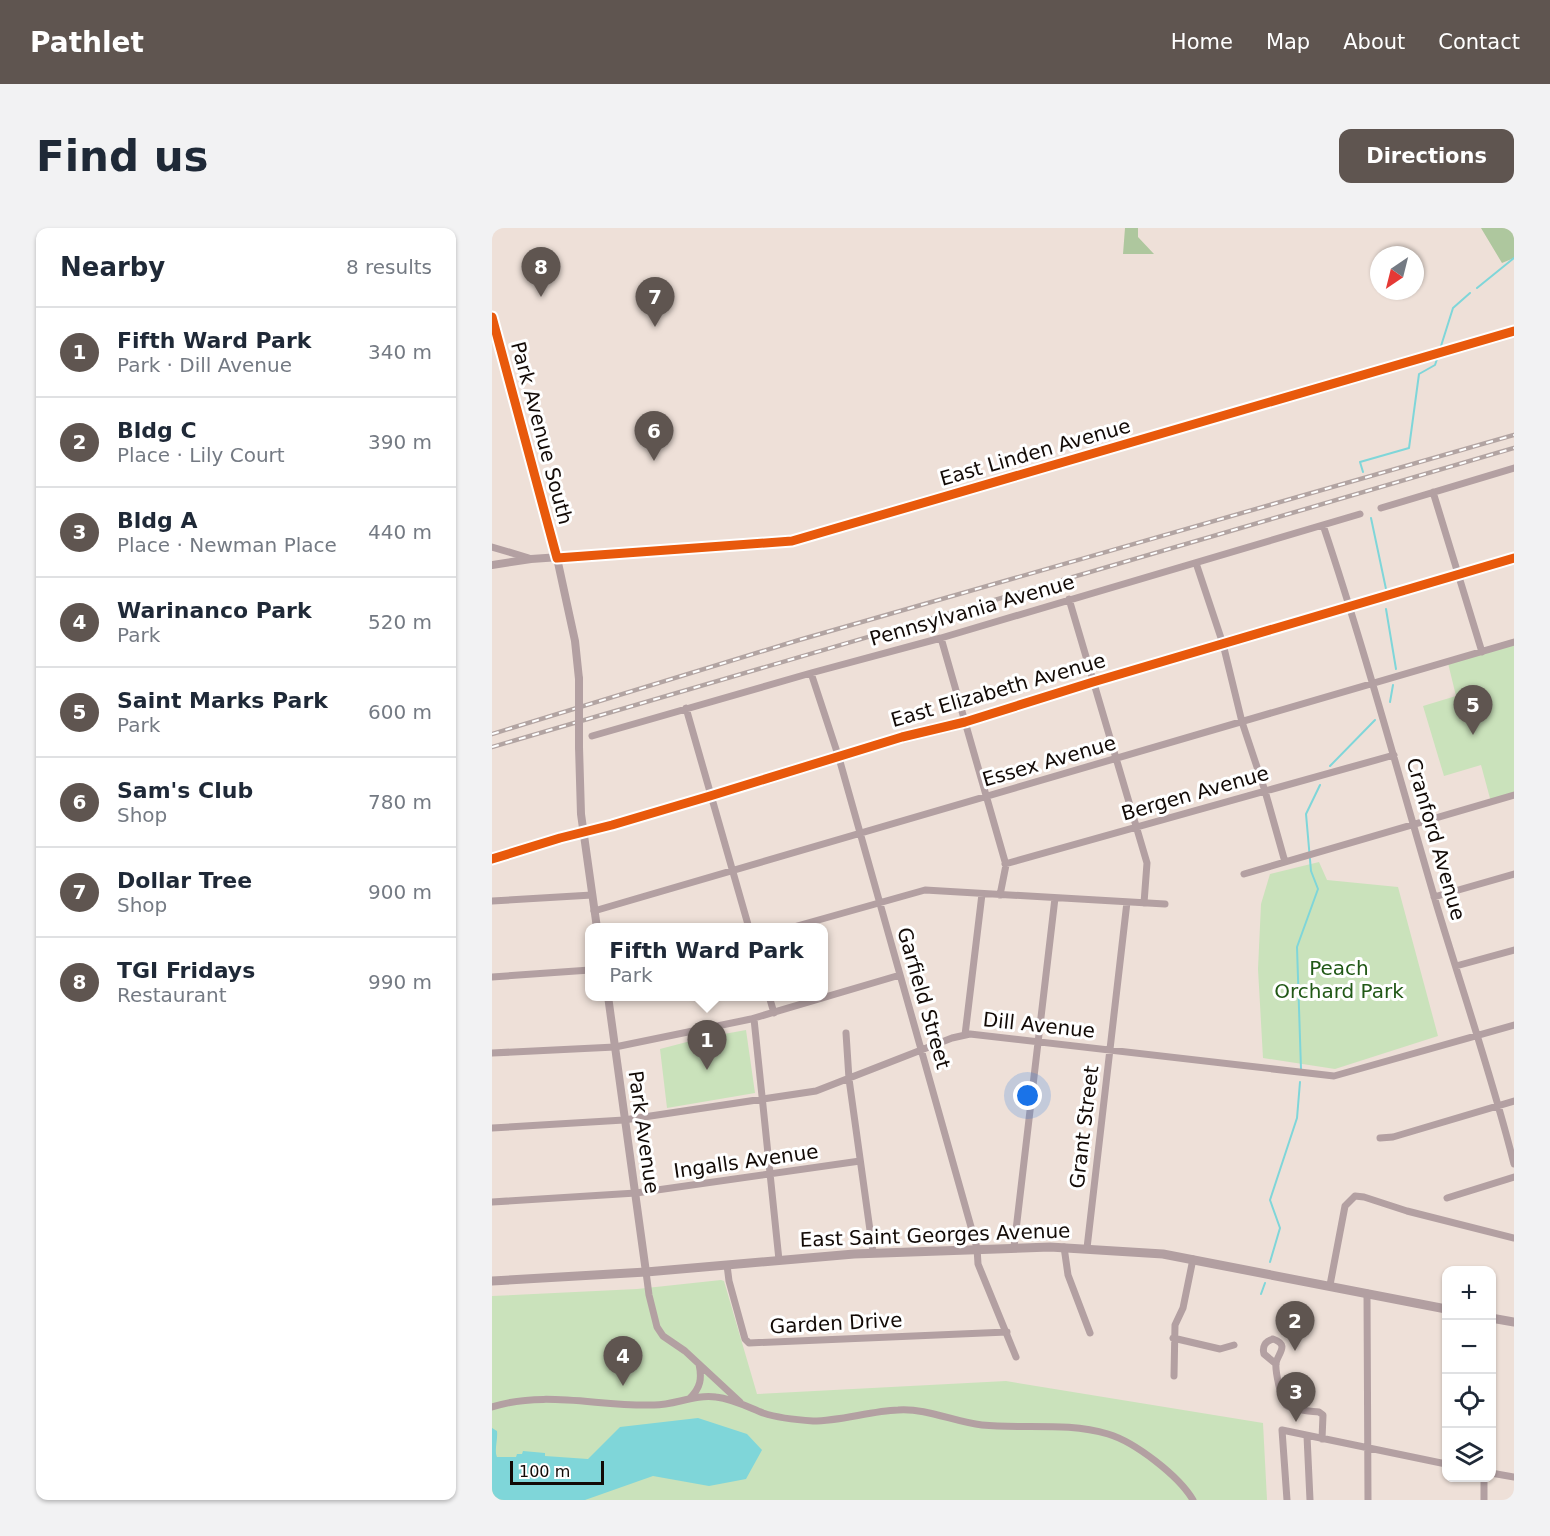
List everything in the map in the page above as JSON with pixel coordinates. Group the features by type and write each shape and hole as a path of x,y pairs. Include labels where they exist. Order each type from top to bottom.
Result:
{"main road":[{"name":"East Saint Georges Avenue","path":"492,1281 646,1272 873,1252 1064,1247 1163,1254 1442,1308"},
{"path":"1496,1319 1514,1322"}],"street":[{"name":"Park Avenue South","path":"492,317 557,558 575,641 579,679 581,814 584,832"},
{"name":"East Linden Avenue","path":"492,564 531,559 792,541 1514,331"},
{"path":"1381,508 1514,468"},
{"path":"1433,492 1482,652"},
{"name":"Pennsylvania Avenue","path":"592,736 941,638 1360,514"},
{"name":"Cranford Avenue","path":"1323,525 1351,606 1434,897 1499,1105 1514,1164"},
{"path":"492,548 531,559"},
{"name":"East Elizabeth Avenue","path":"492,859 902,737 965,722 1514,558"},
{"path":"1196,563 1222,644 1242,722 1285,862"},
{"path":"1069,599 1147,863 1144,903"},
{"path":"941,638 988,796 1005,864 1000,895"},
{"name":"Essex Avenue","path":"594,911 1514,642"},
{"name":"Garfield Street","path":"811,673 860,833 977,1248 978,1264 1016,1357"},
{"path":"686,708 748,923"},
{"name":"Bergen Avenue","path":"1005,864 1394,755"},
{"path":"1244,874 1514,795"},
{"path":"584,832 596,923"},
{"path":"1434,897 1514,874"},
{"path":"804,923 925,890 1165,904"},
{"path":"965,1035 982,894"},
{"path":"492,901 592,895"},
{"path":"1014,1247 1055,898"},
{"name":"Grant Street","path":"1087,1248 1127,902"},
{"path":"1456,966 1514,950"},
{"path":"492,977 585,970"},
{"path":"828,996 900,975"},
{"name":"Park Avenue","path":"609,1001 646,1272"},
{"path":"771,1001 774,1012"},
{"path":"492,1053 615,1047 754,1018 811,1001"},
{"path":"754,1018 779,1260"},
{"name":"Dill Avenue","path":"492,1128 626,1120 816,1091 965,1035 1334,1076 1514,1025"},
{"path":"846,1033 849,1079 873,1252"},
{"path":"1380,1138 1393,1137 1514,1101"},
{"name":"Ingalls Avenue","path":"492,1202 636,1193 860,1161"},
{"path":"1447,1198 1514,1177"},
{"path":"1330,1285 1345,1206 1350,1199 1360,1196 1407,1211 1514,1238"},
{"path":"1064,1247 1068,1275 1090,1333"},
{"path":"1174,1376 1175,1325 1183,1308 1193,1260"},
{"name":"Garden Drive","path":"727,1265 729,1281 745,1339 749,1343 1007,1332"},
{"path":"646,1272 657,1326 663,1336 699,1364 742,1403"},
{"path":"1367,1293 1368,1500"},
{"path":"1173,1338 1220,1349 1234,1345"},
{"path":"689,1399 701,1382 699,1364"},
{"path":"1276,1364 1282,1400 1291,1407 1319,1412 1323,1415 1322,1439"},
{"path":"492,1407 526,1399 563,1399 646,1406 714,1396 742,1403 765,1414 814,1421 898,1410 915,1410 982,1425 1081,1427 1111,1435 1139,1450 1188,1491 1193,1500"},
{"path":"1287,1500 1282,1430 1442,1463"},
{"path":"1307,1436 1310,1500"},
{"path":"1496,1474 1514,1477"},
{"path":"1484,1482 1484,1500"}],"green space":[{"path":"1125,228 1138,228 1138,237 1154,254 1123,254"},
{"path":"1481,228 1514,228 1514,258 1502,263"},
{"path":"1514,639 1514,795 1491,802 1481,765 1444,776 1423,706 1456,696 1447,659"},
{"name":"Peach Orchard Park","path":"1319,862 1327,880 1398,887 1438,1036 1335,1069 1263,1058 1258,969 1261,904 1270,874"},
{"path":"746,1030 755,1093 667,1108 660,1049"},
{"path":"724,1281 757,1394 1006,1381 1263,1423 1267,1500 492,1500 492,1296 637,1289"}],"water":[{"path":"698,1418 747,1434 762,1450 746,1479 709,1486 653,1476 585,1500 492,1500 492,1428 497,1431 497,1457 516,1457 523,1451 545,1453 545,1456 588,1459 620,1427"}],"waterway":[{"path":"1477,288 1514,258"},
{"path":"1441,346 1453,308 1470,293"},
{"path":"1363,472 1360,462 1409,448 1419,374 1435,365 1437,359"},
{"path":"1371,518 1386,589"},
{"path":"1386,609 1396,669"},
{"path":"1390,702 1393,685"},
{"path":"1330,766 1375,720"},
{"path":"1301,1069 1297,947 1318,889 1311,871 1306,814 1320,785"},
{"path":"1270,1262 1280,1228 1270,1200 1297,1118 1300,1082"},
{"path":"1261,1294 1265,1283"}],"railway":[{"path":"492,734 799,640 1514,435"},
{"path":"492,747 1514,448"}],"cycle path":[{"path":"492,317 557,558 792,541 1514,331"},
{"path":"492,859 902,737 965,722 1514,558"}],"place":[{"name":"TGI Fridays","path":"541,297"},
{"name":"Dollar Tree","path":"655,327"},
{"name":"Sam's Club","path":"654,461"},
{"name":"Saint Marks Park","path":"1473,735"},
{"name":"Fifth Ward Park","path":"707,1070"},
{"name":"Bldg C","path":"1295,1351"},
{"name":"Warinanco Park","path":"623,1386"},
{"name":"Bldg A","path":"1296,1422"}]}
